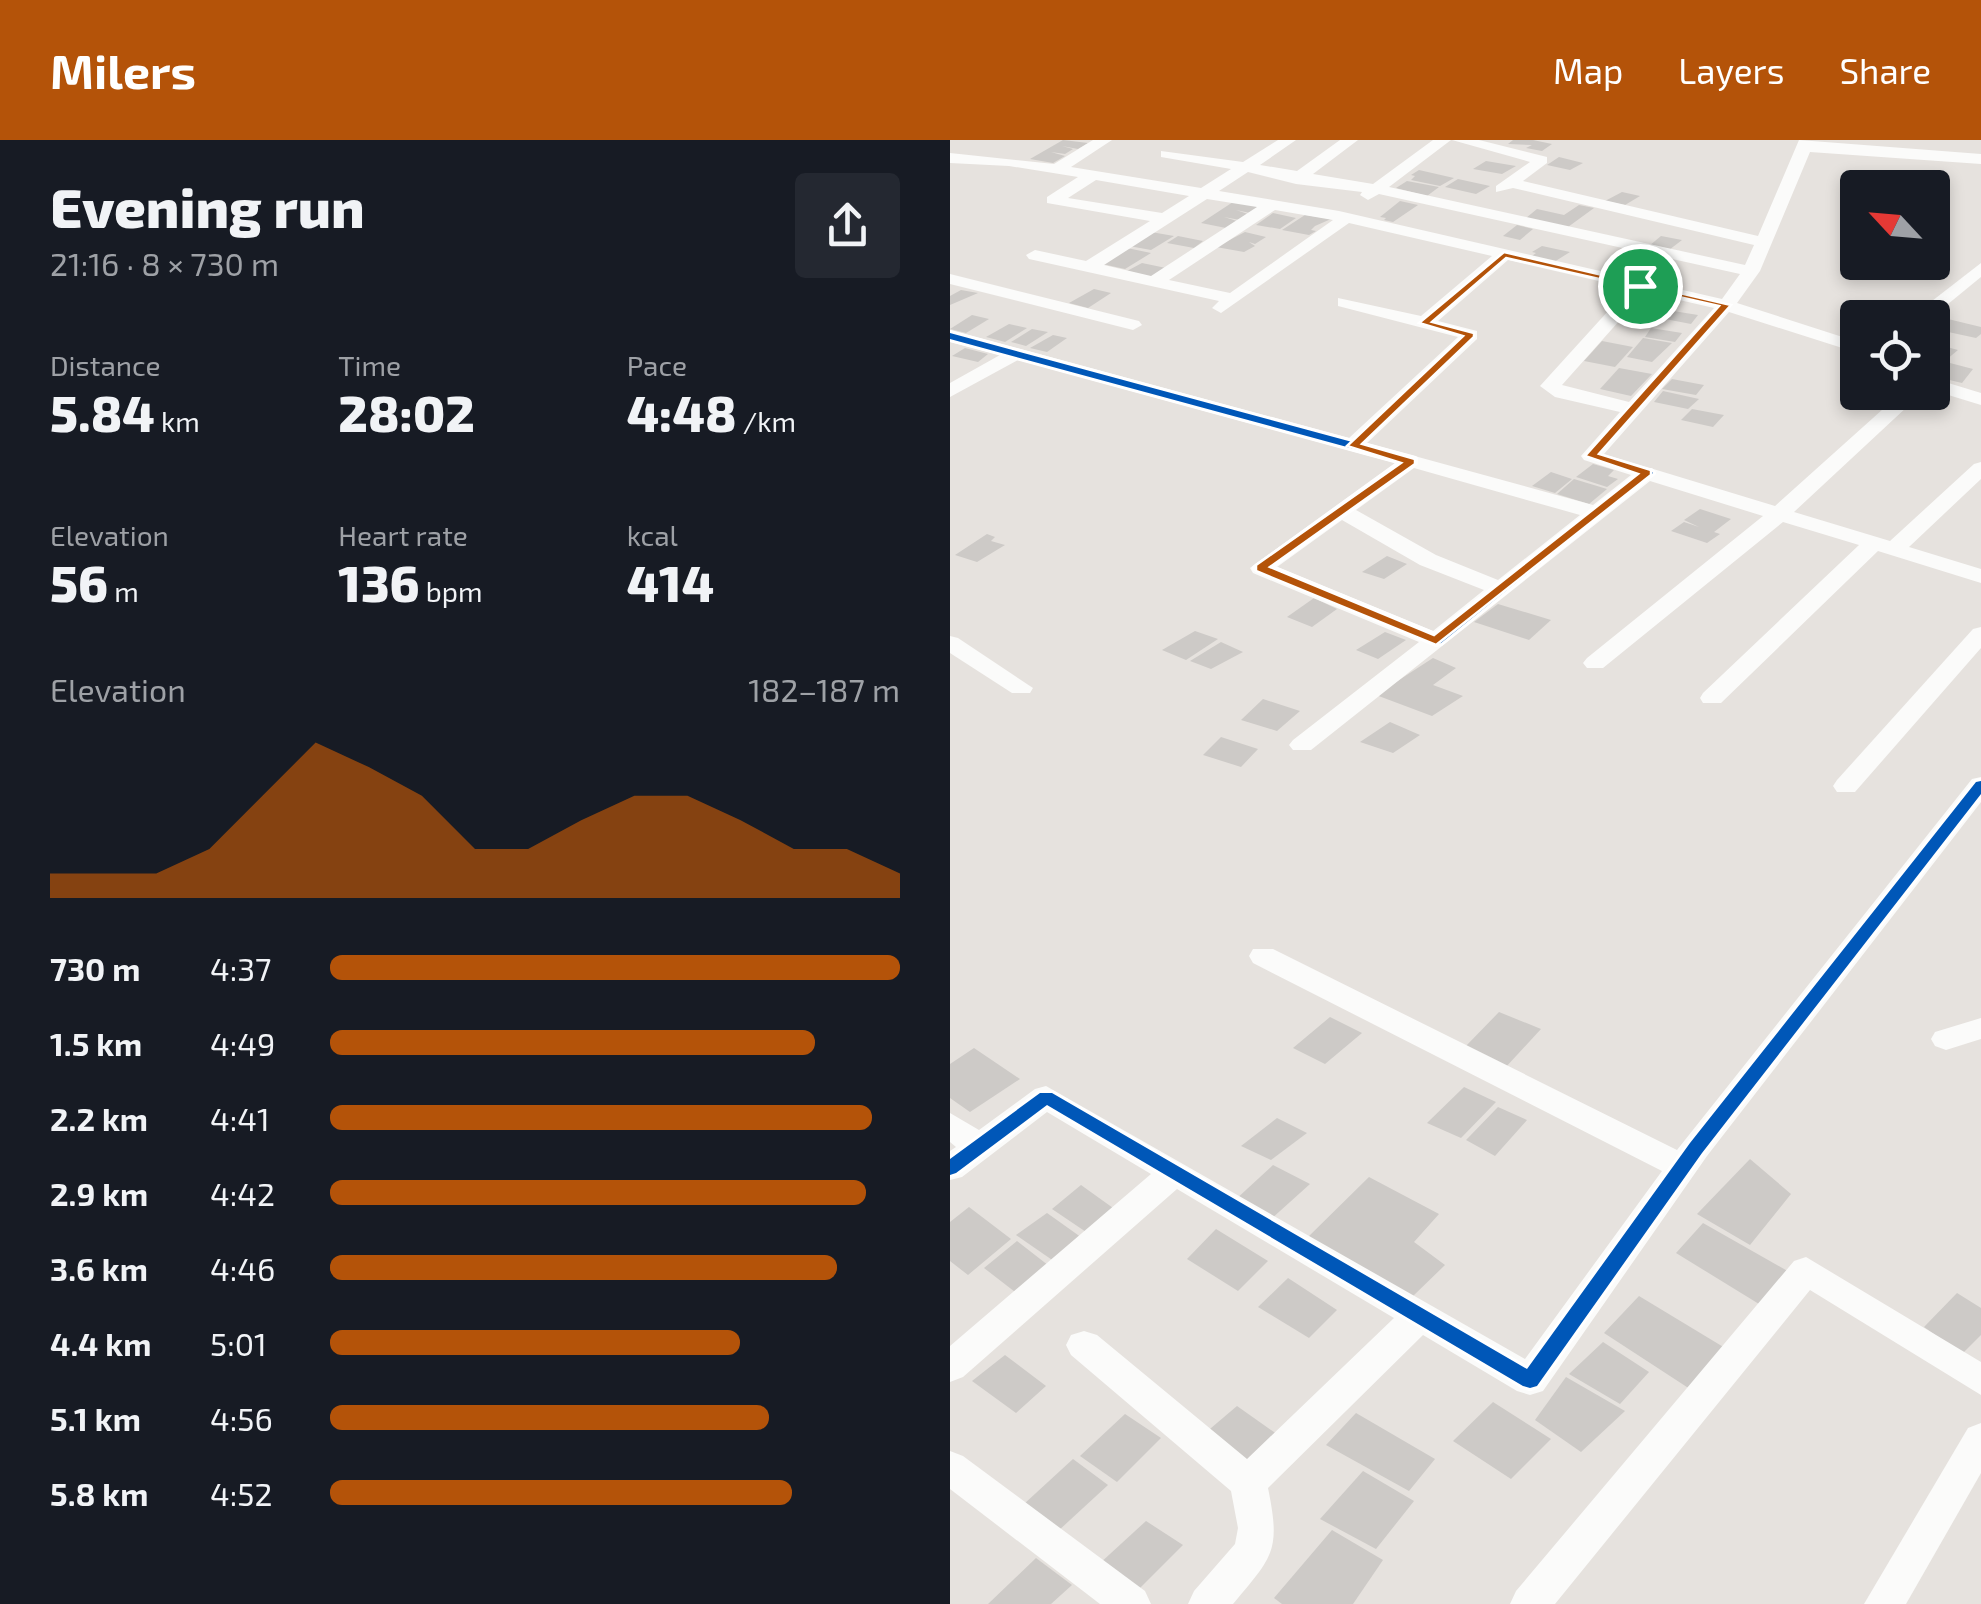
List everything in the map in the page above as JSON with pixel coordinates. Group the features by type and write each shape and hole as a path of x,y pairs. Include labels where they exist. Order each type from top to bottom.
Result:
{"street":[{"path":"1009,161 1022,140"},
{"path":"1056,169 1104,140"},
{"path":"1126,180 1187,140"},
{"path":"1089,267 1288,140"},
{"path":"1155,281 1267,204 1350,140"},
{"path":"1216,312 1443,140"},
{"path":"1460,140 1542,160 1472,210"},
{"path":"1981,159 1805,143 1751,270 1726,305 1591,456 1981,576"},
{"path":"1166,154 1376,189 1751,270"},
{"path":"950,158 1009,161 1343,217 1726,305 1840,342"},
{"path":"1093,175 1053,200 1166,219"},
{"path":"1510,183 1762,242"},
{"path":"1036,255 1233,300"},
{"path":"1424,323 1504,255"},
{"path":"1942,300 1979,271"},
{"path":"950,279 1133,325"},
{"path":"1633,408 1562,393 1550,386 1640,286"},
{"path":"1344,302 1470,335 1353,446"},
{"path":"950,336 1596,513"},
{"path":"950,391 1017,353"},
{"path":"1950,389 1981,398"},
{"path":"1594,662 1779,514 1894,410"},
{"path":"1411,462 1261,568 1436,640"},
{"path":"1712,698 1884,546 1981,468"},
{"path":"1302,745 1647,473"},
{"path":"1341,512 1428,560 1500,589"},
{"path":"1846,786 1981,634"},
{"path":"950,643 1022,688"},
{"path":"950,1168 1046,1097 1530,1380 1682,1168 1981,785"},
{"path":"1263,956 1682,1168"},
{"path":"1946,1039 1981,1028"},
{"path":"950,1125 978,1147"},
{"path":"950,1367 1175,1172"},
{"path":"1530,1604 1806,1270 1981,1380"},
{"path":"1248,1483 1420,1315"},
{"path":"1084,1345 1248,1483 1258,1528 1252,1551 1208,1604"},
{"path":"1884,1604 1981,1439"},
{"path":"950,1466 1131,1604"}],"building":[{"path":"1063,140 1088,143 1078,149 1062,146 1073,149 1065,154 1051,152 1065,156 1053,163 1030,159"},
{"path":"1513,140 1552,144 1542,151 1526,148 1532,145 1508,144"},
{"path":"1559,157 1583,163 1570,170 1547,165"},
{"path":"1486,161 1516,166 1502,174 1473,169"},
{"path":"1419,170 1454,178 1440,186 1411,180 1415,176 1411,175"},
{"path":"1458,179 1490,186 1476,194 1445,187"},
{"path":"1407,181 1439,187 1427,196 1396,188"},
{"path":"1622,192 1640,196 1625,205 1605,201"},
{"path":"1400,201 1418,205 1393,222 1380,217"},
{"path":"1233,202 1259,206 1250,213 1236,210 1248,214 1240,220 1224,217 1237,221 1226,228 1201,223"},
{"path":"1579,205 1594,208 1568,227 1526,218 1537,209 1564,215"},
{"path":"1273,213 1296,218 1280,229 1256,225"},
{"path":"1305,215 1331,219 1315,226 1311,230 1316,231 1309,235 1282,230"},
{"path":"1517,225 1533,229 1520,240 1503,236"},
{"path":"1151,232 1174,236 1151,250 1129,246"},
{"path":"1245,232 1266,237 1255,244 1249,242 1255,246 1244,252 1216,247"},
{"path":"1178,236 1203,241 1194,248 1167,243"},
{"path":"1661,236 1682,240 1669,250 1649,246"},
{"path":"1542,246 1570,252 1554,262 1532,256"},
{"path":"1127,248 1151,253 1125,269 1102,264"},
{"path":"1629,251 1649,255 1634,265 1616,261"},
{"path":"1142,263 1166,268 1152,277 1127,271"},
{"path":"1094,289 1111,293 1088,308 1069,303"},
{"path":"961,290 978,293 950,305 950,296"},
{"path":"1667,310 1698,315 1691,324 1660,318"},
{"path":"1627,313 1656,318 1649,326 1620,322"},
{"path":"972,315 989,319 966,333 950,329"},
{"path":"1950,319 1981,327 1976,338 1950,332"},
{"path":"1009,324 1027,328 1005,342 986,337"},
{"path":"1651,328 1682,333 1675,342 1645,337"},
{"path":"1032,329 1048,332 1026,346 1011,342"},
{"path":"1053,335 1067,338 1047,352 1030,348"},
{"path":"1643,338 1672,343 1652,362 1627,357"},
{"path":"1602,341 1633,347 1615,367 1584,361"},
{"path":"965,348 988,354 978,362 952,356"},
{"path":"1950,363 1973,369 1962,383 1950,380"},
{"path":"1619,368 1652,374 1631,396 1600,389"},
{"path":"1672,379 1704,385 1696,395 1662,389"},
{"path":"1663,391 1699,399 1688,409 1654,402"},
{"path":"1692,409 1724,415 1713,427 1681,420"},
{"path":"1593,464 1614,470 1608,476 1618,479 1607,487 1576,477"},
{"path":"1551,472 1572,479 1555,493 1532,486"},
{"path":"1574,479 1607,489 1589,504 1557,494"},
{"path":"1700,509 1731,519 1707,543 1671,531 1684,522 1699,527 1684,520"},
{"path":"987,534 995,537 991,541 1005,545 977,562 955,555"},
{"path":"1387,556 1407,564 1384,579 1362,572"},
{"path":"1314,598 1337,609 1312,627 1287,617"},
{"path":"1498,604 1551,620 1529,640 1474,622"},
{"path":"1195,631 1218,639 1186,660 1162,650"},
{"path":"1385,632 1406,640 1378,659 1356,650"},
{"path":"1221,642 1243,652 1211,669 1190,661"},
{"path":"1433,658 1456,668 1433,685 1463,696 1432,716 1376,695"},
{"path":"1263,699 1300,711 1277,731 1241,720"},
{"path":"1390,722 1420,735 1393,753 1360,742"},
{"path":"1221,737 1258,749 1241,767 1203,755"},
{"path":"1499,1012 1541,1029 1505,1068 1464,1048"},
{"path":"1330,1017 1362,1033 1325,1064 1293,1048"},
{"path":"974,1048 1020,1079 970,1112 950,1098 950,1064"},
{"path":"1464,1087 1496,1102 1461,1138 1427,1123"},
{"path":"1498,1107 1527,1120 1495,1156 1466,1140"},
{"path":"1277,1118 1307,1133 1271,1160 1241,1146"},
{"path":"1750,1159 1791,1194 1750,1245 1697,1214"},
{"path":"1273,1165 1310,1184 1269,1221 1234,1201"},
{"path":"1369,1177 1439,1214 1414,1242 1445,1265 1412,1297 1306,1239"},
{"path":"1081,1185 1120,1213 1092,1236 1052,1209"},
{"path":"969,1207 1011,1239 968,1275 950,1261 950,1222"},
{"path":"1047,1213 1085,1240 1058,1264 1016,1235"},
{"path":"1703,1223 1791,1273 1759,1304 1676,1253"},
{"path":"1216,1229 1268,1261 1238,1291 1187,1259"},
{"path":"1017,1241 1053,1269 1019,1295 984,1268"},
{"path":"1288,1278 1337,1310 1309,1338 1258,1307"},
{"path":"1957,1293 1981,1308 1981,1335 1962,1354 1924,1327"},
{"path":"1639,1296 1730,1351 1693,1391 1604,1333"},
{"path":"1603,1342 1649,1372 1620,1404 1569,1374"},
{"path":"1005,1355 1046,1386 1016,1413 972,1381"},
{"path":"1566,1377 1625,1411 1581,1452 1535,1420"},
{"path":"1493,1402 1551,1439 1511,1479 1453,1441"},
{"path":"1237,1406 1281,1437 1249,1468 1204,1434"},
{"path":"1356,1413 1435,1459 1409,1491 1326,1445"},
{"path":"1125,1414 1161,1438 1117,1482 1080,1456"},
{"path":"1073,1459 1108,1485 1057,1532 1024,1504"},
{"path":"1363,1471 1414,1501 1376,1549 1320,1519"},
{"path":"1146,1521 1183,1545 1136,1592 1098,1565"},
{"path":"1332,1530 1383,1560 1353,1604 1282,1604 1274,1598"},
{"path":"1036,1558 1072,1585 1051,1604 988,1604"}],"cycle path":[{"path":"950,336 1411,461 1261,568 1436,640 1647,473"},
{"path":"950,1168 1046,1097 1530,1380 1696,1148 1981,785"}],"route":[{"path":"1504,255 1640,286 1726,305 1591,456 1647,473 1436,640 1261,568 1411,462 1353,446 1470,335 1424,323 1504,255"}]}
